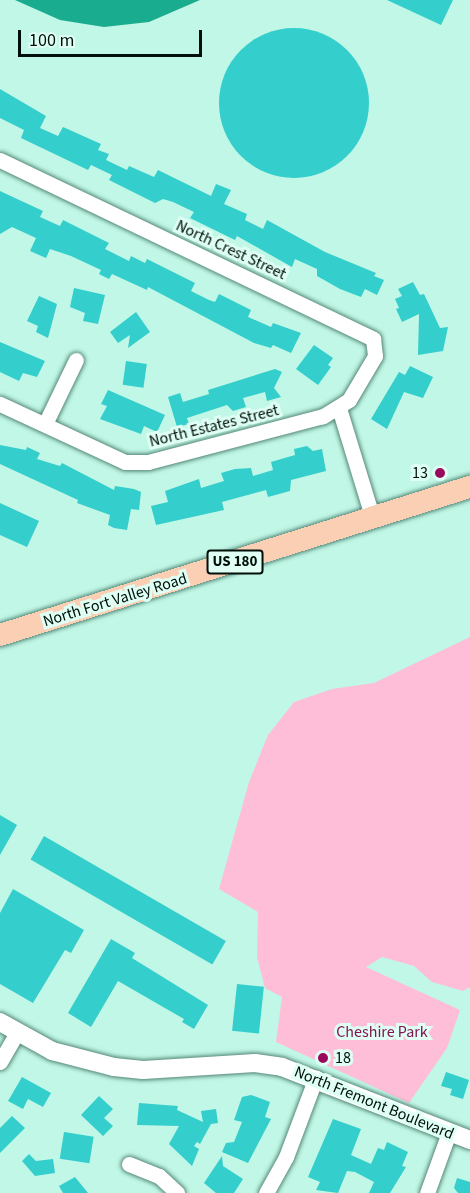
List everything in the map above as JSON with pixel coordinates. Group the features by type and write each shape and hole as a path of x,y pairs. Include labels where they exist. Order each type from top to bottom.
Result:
{"main road":[{"name":"North Fort Valley Road","path":"0,635 157,589 372,516 470,487"}],"street":[{"name":"North Crest Street","path":"0,160 373,339 375,356 350,400 339,408"},
{"path":"45,424 76,360"},
{"name":"North Estates Street","path":"0,404 125,462 148,462 323,416 339,408"},
{"path":"339,408 372,516"},
{"name":"North Fremont Boulevard","path":"0,1022 52,1051 114,1067 143,1070 255,1063 316,1077 448,1135 470,1140"},
{"path":"0,1062 17,1032"},
{"path":"266,1193 286,1157 316,1077"},
{"path":"427,1193 448,1135"},
{"path":"129,1164 159,1176 177,1193"}],"green space":[{"name":"Cheshire Park","path":"470,637 470,987 463,991 432,982 414,966 382,957 366,967 460,1010 447,1048 409,1103 276,1042 282,997 265,988 257,957 258,912 219,889 249,782 268,735 294,702 332,689 374,683"}],"shaded area":[{"path":"15,0 200,0 149,22 104,27 60,20"}],"building":[{"path":"387,0 453,0 441,25"},
{"path":"294,28 323,34 347,50 363,74 369,103 363,132 347,156 323,172 294,178 265,172 241,156 225,132 219,103 225,74 241,50 265,34"},
{"path":"0,89 46,116 40,128 58,136 63,127 101,144 98,150 109,154 106,160 127,170 129,166 154,177 158,170 211,196 216,184 231,190 224,204 247,214 245,220 263,229 267,220 325,252 376,273 374,276 384,280 377,295 365,289 361,297 340,289 317,276 317,269 295,259 292,267 237,236 235,240 190,218 194,212 173,202 163,199 155,203 109,180 112,175 91,165 88,170 21,138 24,130 0,118"},
{"path":"0,191 43,211 40,217 60,226 63,220 109,243 105,249 129,261 131,256 145,263 147,259 195,283 191,291 209,300 215,302 219,294 251,310 248,317 271,327 273,323 301,333 291,353 273,345 271,348 254,343 148,287 147,290 112,274 109,279 99,274 101,270 71,256 50,249 46,258 30,251 36,238 12,227 0,234"},
{"path":"413,282 420,295 424,294 440,328 448,327 443,351 418,355 419,314 402,322 396,309 399,308 395,299 402,296 398,289"},
{"path":"74,288 105,295 98,324 83,321 85,313 70,307"},
{"path":"39,296 57,304 48,338 36,332 38,326 27,321"},
{"path":"136,312 150,332 128,348 130,335 118,343 110,332"},
{"path":"0,342 45,361 37,377 23,373 19,381 0,372"},
{"path":"314,345 333,358 328,365 331,367 318,385 296,369"},
{"path":"126,361 147,364 143,388 123,385"},
{"path":"410,366 433,377 423,398 404,392 387,429 371,419 399,372 405,375"},
{"path":"275,369 282,372 274,388 281,397 267,401 265,392 243,398 246,407 233,411 227,405 187,418 189,424 177,427 168,397 180,393 183,402 209,394 208,390"},
{"path":"108,390 165,415 157,432 144,426 141,434 100,419 107,406 101,404"},
{"path":"0,445 26,450 27,447 40,453 37,459 60,466 62,463 114,490 115,486 141,492 139,510 131,509 127,530 114,528 108,525 110,515 77,503 78,500 0,464"},
{"path":"307,446 313,451 322,449 326,471 291,480 290,491 268,497 266,490 222,502 224,510 156,525 151,506 168,502 165,491 199,479 201,488 224,481 221,473 235,469 251,468 253,476 273,470 271,462 295,455 294,449"},
{"path":"0,503 39,521 27,547 0,535"},
{"path":"0,815 17,825 0,855"},
{"path":"44,836 226,941 212,964 30,859"},
{"path":"13,889 84,930 71,953 65,950 33,1003 0,984 0,913"},
{"path":"111,939 135,953 132,958 208,1005 194,1029 182,1022 184,1019 118,981 91,1027 68,1013"},
{"path":"237,984 264,987 259,1034 232,1031"},
{"path":"446,1072 469,1080 463,1099 450,1095 452,1089 441,1086"},
{"path":"22,1077 51,1093 43,1107 28,1099 23,1109 8,1101"},
{"path":"251,1095 270,1102 265,1117 271,1119 248,1163 222,1152 226,1143 234,1142 242,1122 234,1120 242,1097"},
{"path":"99,1096 113,1109 104,1118 113,1126 103,1136 81,1115"},
{"path":"139,1103 178,1106 177,1110 203,1122 201,1111 216,1109 218,1123 211,1124 200,1144 197,1142 194,1146 199,1149 192,1166 169,1144 179,1126 137,1125"},
{"path":"12,1116 25,1128 0,1153 0,1128"},
{"path":"333,1119 361,1129 351,1155 371,1164 378,1148 384,1150 387,1142 408,1152 402,1166 406,1167 390,1193 369,1193 374,1182 355,1172 347,1171 338,1193 316,1190 320,1182 308,1177"},
{"path":"64,1132 94,1137 89,1163 60,1159"},
{"path":"29,1154 36,1161 53,1159 55,1173 35,1176 22,1161"},
{"path":"222,1156 223,1166 243,1179 234,1193 216,1193 204,1183"},
{"path":"75,1177 88,1193 63,1193 59,1186"},
{"path":"457,1178 470,1182 470,1193 458,1193 454,1188"}],"place":[{"name":"13","path":"440,473"},
{"name":"18","path":"323,1058"}]}
